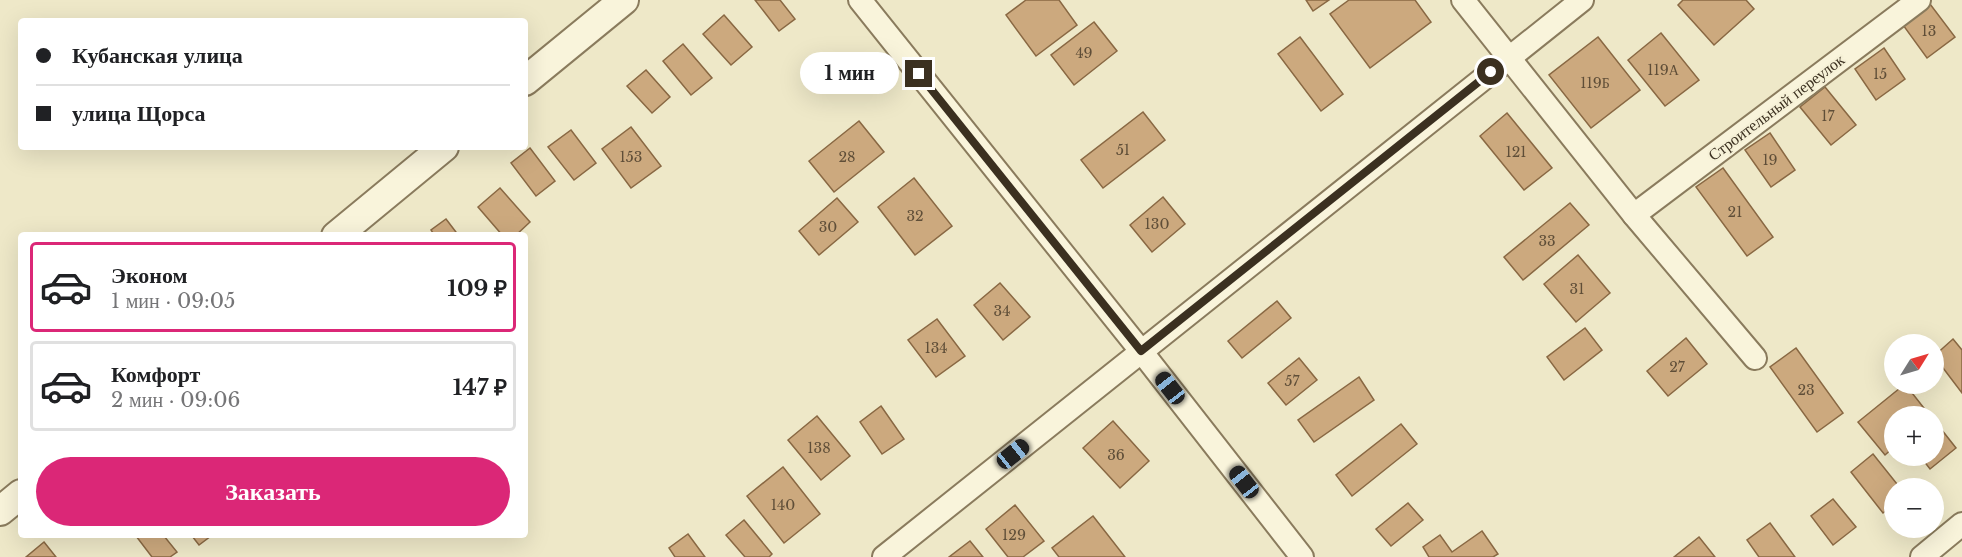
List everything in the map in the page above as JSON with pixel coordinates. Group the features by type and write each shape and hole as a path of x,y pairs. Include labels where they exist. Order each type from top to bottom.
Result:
{"street":[{"path":"528,79 624,0"},
{"path":"860,0 1141,351 1302,557"},
{"path":"1463,0 1634,215 1755,358"},
{"path":"884,557 1582,0"},
{"name":"Строительный переулок","path":"1634,215 1919,0"},
{"path":"341,232 440,150"},
{"path":"0,511 18,496"},
{"path":"1922,557 1962,524"}],"building":[{"path":"755,0 780,0 795,19 779,31"},
{"path":"1026,0 1059,0 1077,25 1036,56 1006,15"},
{"path":"1306,0 1329,0 1313,11"},
{"path":"1349,0 1415,0 1431,22 1370,68 1330,14"},
{"path":"1683,0 1746,0 1754,9 1714,45 1678,5"},
{"path":"1930,4 1955,37 1927,58 1903,25"},
{"path":"724,15 752,47 731,65 703,34"},
{"path":"1094,22 1117,51 1074,85 1051,55"},
{"path":"1661,33 1699,80 1665,106 1628,60"},
{"path":"1300,37 1343,94 1321,111 1278,54"},
{"path":"1598,37 1640,90 1591,128 1549,75"},
{"path":"683,44 712,78 691,95 663,61"},
{"path":"1884,48 1905,79 1876,100 1855,69"},
{"path":"646,70 670,97 652,113 627,86"},
{"path":"1825,87 1856,125 1831,145 1800,107"},
{"path":"1143,112 1165,140 1103,188 1081,160"},
{"path":"1507,113 1552,168 1524,190 1480,136"},
{"path":"859,121 884,152 834,192 809,161"},
{"path":"631,127 661,166 631,188 602,149"},
{"path":"571,130 596,163 574,180 548,147"},
{"path":"1770,133 1795,170 1771,187 1745,150"},
{"path":"530,148 555,181 536,196 511,163"},
{"path":"1723,168 1773,237 1747,256 1696,187"},
{"path":"914,178 952,226 915,255 878,207"},
{"path":"500,188 530,222 519,232 500,232 478,207"},
{"path":"1163,197 1185,224 1152,252 1130,225"},
{"path":"837,198 858,222 819,255 799,231"},
{"path":"1570,203 1589,225 1523,280 1504,257"},
{"path":"446,219 456,232 432,232 431,230"},
{"path":"1578,255 1610,293 1576,322 1544,284"},
{"path":"1000,283 1030,317 1003,340 974,305"},
{"path":"1277,301 1291,318 1242,358 1228,341"},
{"path":"937,319 965,356 936,377 908,340"},
{"path":"1585,328 1602,350 1564,380 1547,357"},
{"path":"1686,338 1707,364 1668,396 1647,371"},
{"path":"1953,339 1962,350 1962,393 1944,369 1944,347"},
{"path":"1796,348 1843,413 1817,432 1770,367"},
{"path":"1299,358 1317,380 1286,405 1268,383"},
{"path":"1359,377 1374,400 1314,442 1298,420"},
{"path":"1893,394 1913,394 1922,406 1884,406 1884,454 1858,422"},
{"path":"881,406 904,439 882,454 860,422"},
{"path":"817,416 850,456 821,480 788,440"},
{"path":"1113,421 1149,461 1120,488 1083,448"},
{"path":"1401,424 1417,444 1352,496 1336,475"},
{"path":"1944,433 1956,448 1944,458"},
{"path":"1873,454 1892,478 1884,478 1883,513 1851,472"},
{"path":"783,467 820,514 784,543 747,496"},
{"path":"1833,499 1856,527 1833,545 1811,516"},
{"path":"1408,503 1423,520 1391,546 1376,529"},
{"path":"1015,505 1044,541 1023,557 1008,557 986,529"},
{"path":"1093,516 1125,557 1059,557 1052,548"},
{"path":"744,520 772,554 769,557 745,557 726,535"},
{"path":"1770,523 1795,557 1759,557 1747,540"},
{"path":"1482,531 1498,554 1493,557 1429,557 1423,547 1440,535 1452,552"},
{"path":"688,534 705,557 675,557 669,548"},
{"path":"1699,537 1715,557 1674,557"},
{"path":"138,538 166,538 177,552 170,557 152,557"},
{"path":"194,538 208,538 199,545"},
{"path":"970,541 983,557 949,557"},
{"path":"44,542 56,557 26,557"}],"route":[{"path":"919,74 1141,351 1491,72"}]}
